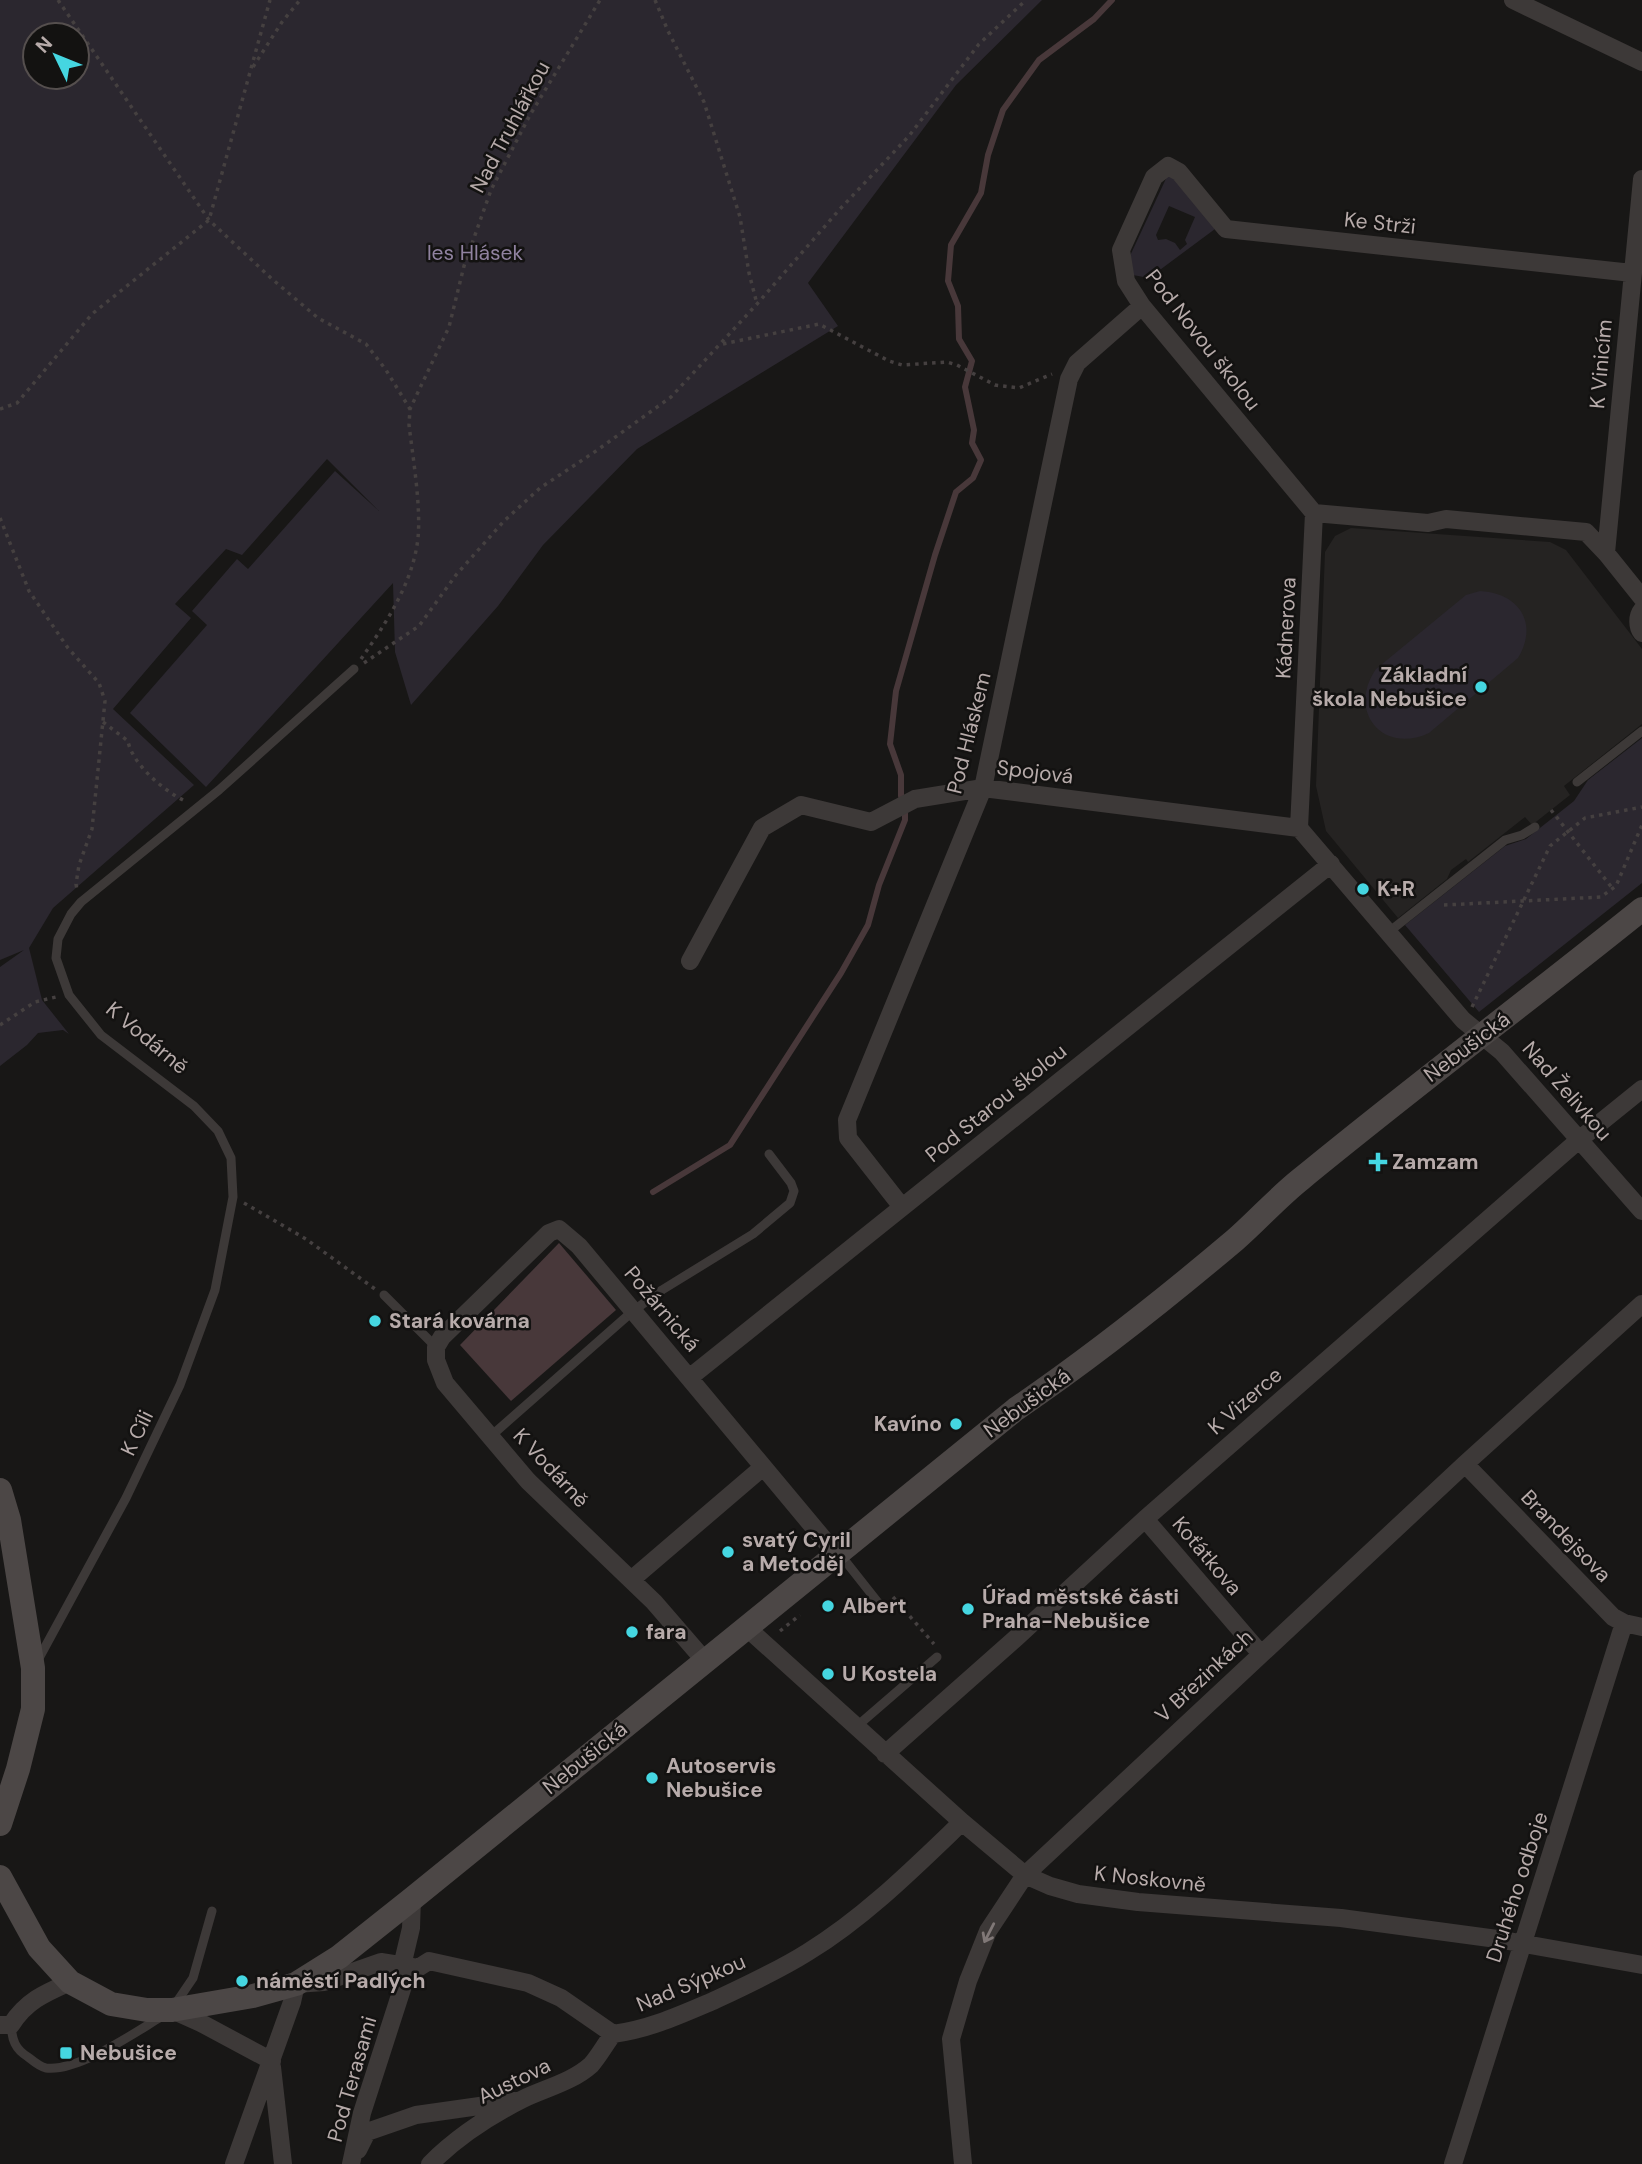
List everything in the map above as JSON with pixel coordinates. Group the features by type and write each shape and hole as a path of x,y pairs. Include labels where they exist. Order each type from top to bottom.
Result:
{"street":[{"path":"1513,0 1642,62"},
{"name":"Ke Strži","path":"1154,177 1168,166 1180,172 1226,229 1632,273"},
{"name":"Pod Novou školou","path":"1154,177 1121,250 1126,281 1142,306 1314,513"},
{"name":"K Vinicím","path":"1606,553 1642,179"},
{"name":"Pod Hláskem","path":"902,1207 848,1139 847,1120 983,788 1069,379 1077,363 1142,306"},
{"path":"1314,513 1428,523 1446,519 1581,531 1591,535 1642,598"},
{"name":"Kádnerova","path":"1299,828 1314,513"},
{"path":"1642,610 1638,619 1642,633"},
{"name":"Spojová","path":"690,961 762,828 801,805 871,822 915,799 983,788 1299,828"},
{"path":"1299,828 1390,931 1463,1020 1482,1035"},
{"name":"Pod Starou školou","path":"689,1378 1331,864"},
{"name":"Nebušická","path":"412,1899 1016,1409 1086,1360 1236,1239 1297,1182 1642,909"},
{"name":"Nad Želivkou","path":"1482,1035 1502,1052 1642,1211"},
{"name":"K Vizerce","path":"885,1754 1016,1638 1145,1518 1580,1139 1642,1089"},
{"name":"Požárnická","path":"436,1347 442,1337 549,1233 559,1229 579,1246 837,1553"},
{"name":"V Březinkách","path":"964,2164 951,2039 968,1981 988,1931 1025,1875 1465,1464 1642,1304"},
{"name":"K Vodárně","path":"436,1347 436,1360 445,1383 528,1481 654,1602 705,1661"},
{"name":"Brandejsova","path":"1465,1464 1613,1617 1633,1625"},
{"path":"631,1580 763,1467"},
{"path":"0,1490 9,1520 33,1668 33,1709 18,1769 0,1824"},
{"name":"Koťátkova","path":"1145,1518 1261,1654"},
{"name":"Druhého odboje","path":"1453,2164 1523,1944 1633,1625"},
{"name":"K Noskovně","path":"746,1627 962,1822 1025,1875 1050,1886 1078,1894 1138,1902 1341,1918 1523,1944 1642,1965"},
{"name":"Nad Sýpkou","path":"613,2034 659,2025 738,1990 808,1952 856,1918 905,1877 962,1822"},
{"path":"0,1877 39,1948 70,1982 111,2004 147,2010 172,2010 253,1996 296,1984 324,1982 382,1962 418,1968 429,1961 528,1983 561,1998 613,2034"},
{"path":"402,1966 411,1928 412,1899"},
{"path":"234,2164 272,2061 296,1984 339,1957 412,1899"},
{"name":"Pod Terasami","path":"351,2164 362,2113 402,1989 402,1966"},
{"path":"6,2025 37,1997 70,1982"},
{"path":"172,2010 272,2061"},
{"name":"Austova","path":"429,2164 479,2123 522,2100 566,2082 591,2064 613,2034"},
{"path":"272,2061 282,2164"},
{"name":"Pod Terasami","path":"351,2164 368,2132 416,2115 522,2100"}],"lane":[{"name":"K Vodárně","path":"233,1197 230,1158 218,1131 194,1106 101,1035 69,995 56,958 58,939 67,920 81,902 198,807 354,669"},
{"path":"1577,782 1642,732"},
{"path":"1390,931 1505,840 1522,835 1535,827"},
{"path":"491,1436 633,1311 753,1234 790,1203 794,1191 791,1183 769,1154"},
{"name":"K Cíli","path":"33,1668 125,1498 180,1385 215,1290 233,1197"},
{"path":"384,1295 436,1347"},
{"path":"837,1553 884,1610"},
{"path":"856,1727 937,1657"},
{"path":"6,2025 20,2052 44,2068 62,2067 111,2047 172,2010 193,1978 212,1911"}],"path":[{"path":"58,0 209,220 318,318 366,344 410,409"},
{"path":"0,409 17,403 92,314 209,220 270,0"},
{"path":"251,70 282,22 300,0"},
{"name":"Nad Truhlářkou","path":"354,669 390,618 414,562 418,536 410,409 449,327 464,266 491,190 530,115 600,0"},
{"path":"655,0 704,102 740,217 757,304"},
{"path":"354,669 419,626 464,566 504,521 540,488 671,397 757,304 839,209 909,136 979,44 1026,0"},
{"path":"721,344 819,324 889,361 902,365 947,362 995,385 1019,388 1077,363"},
{"path":"0,518 29,592 68,648 99,683 105,701 92,829 79,864 76,884 81,902"},
{"path":"103,722 128,740 130,751 166,792 198,807"},
{"path":"1463,1020 1474,1005 1550,846 1585,818 1642,807"},
{"path":"1551,810 1613,891"},
{"path":"1421,906 1601,897 1613,891 1642,825"},
{"path":"0,1025 35,1002 69,995"},
{"path":"233,1197 306,1239 364,1280"},
{"path":"887,1590 908,1614"},
{"path":"780,1632 801,1614"}],"shaded area":[{"name":"Základní škola Nebušice","path":"1351,528 1550,542 1566,550 1642,649 1642,724 1564,786 1570,795 1532,825 1525,817 1468,862 1466,859 1451,870 1447,879 1398,918 1326,831 1316,786 1325,552 1335,536"},
{"path":"559,1243 616,1310 511,1401 460,1345"}],"green space":[{"name":"les Hlásek","path":"0,0 1042,0 956,85 808,283 838,326 637,449 543,545 498,606 411,705 395,652 393,583 206,787 130,713 207,625 192,611 237,559 248,569 335,471 379,511 327,459 242,555 226,549 175,604 191,618 113,709 194,785 53,908 29,948 42,1000 69,1034 63,1030 38,1033 0,1066 0,967 24,950 0,960"},
{"path":"1170,170 1215,229 1149,278 1122,273","holes":["1169,206 1195,217 1185,240 1187,244 1180,250 1175,243 1166,239 1158,240 1156,235"]},
{"path":"1480,591 1505,597 1522,612 1526,633 1518,658 1429,733 1412,738 1397,738 1384,733 1374,725 1365,700 1368,685 1376,669 1466,595"},
{"path":"1642,738 1642,883 1479,1012 1405,925 1505,846 1526,839 1574,801 1588,780"}],"waterway":[{"path":"901,796 901,775 890,744 896,691 956,492 973,478 981,460 972,443 974,430 965,387 972,361 959,339 958,306 948,281 951,245 981,193 988,155 1003,110 1039,60 1094,19 1112,0"},
{"path":"653,1192 730,1145 841,973 868,925 879,885 905,820 905,813"}],"place":[{"name":"Základní škola Nebušice","path":"1481,687"},
{"name":"K+R","path":"1363,889"},
{"name":"Zamzam","path":"1378,1162"},
{"name":"Stará kovárna","path":"375,1321"},
{"name":"Kavíno","path":"956,1424"},
{"name":"svatý Cyril a Metoděj","path":"728,1552"},
{"name":"Albert","path":"828,1606"},
{"name":"Úřad městské části Praha-Nebušice","path":"968,1609"},
{"name":"fara","path":"632,1632"},
{"name":"U Kostela","path":"828,1674"},
{"name":"Autoservis Nebušice","path":"652,1778"},
{"name":"náměstí Padlých","path":"242,1981"},
{"name":"Nebušice","path":"66,2053"}]}
